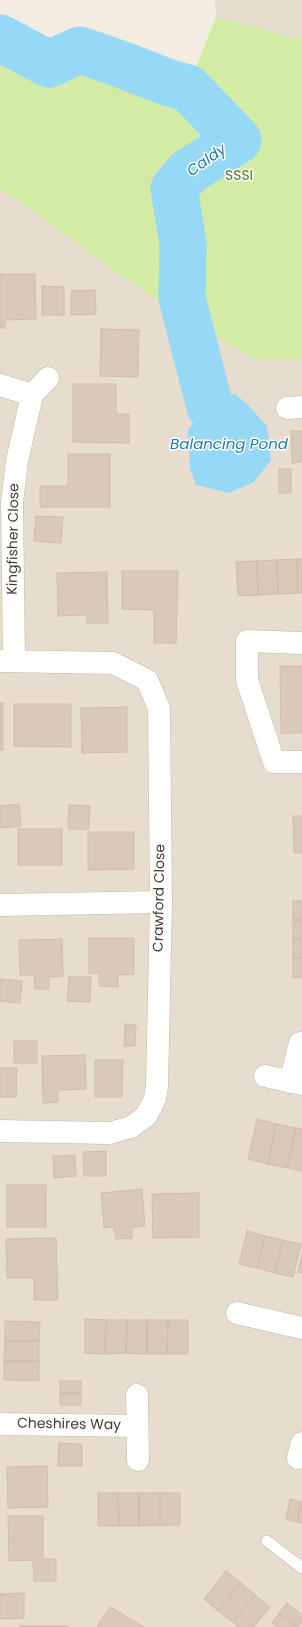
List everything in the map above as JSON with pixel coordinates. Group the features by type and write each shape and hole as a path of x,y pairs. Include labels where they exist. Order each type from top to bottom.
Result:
{"street":[{"path":"0,385 32,395 48,378"},
{"name":"Kingfisher Close","path":"7,660 12,503 17,461 32,395"},
{"path":"302,643 247,641 247,680 274,762 302,762"},
{"name":"Crawford Close","path":"0,1131 110,1133 131,1127 146,1116 155,1099 157,1086 161,902 159,708 147,680 113,664 7,660"},
{"path":"0,905 161,902"},
{"path":"265,1076 296,1083 300,1043"},
{"path":"238,1313 302,1328"},
{"name":"Cheshires Way","path":"137,1395 138,1460"},
{"name":"Cheshires Way","path":"0,1424 137,1426"}],"lane":[{"path":"267,1541 302,1568"}],"shaded area":[{"path":"215,0 302,0 302,40 216,17"},
{"path":"0,188 173,312 256,359 302,359 302,1627 0,1627"}],"green space":[{"name":"SSSI","path":"216,17 302,40 302,359 256,359 173,312 0,188 0,38 49,64 80,50 169,83 188,88","holes":["175,180 191,303 173,312"]}],"water":[{"name":"Balancing Pond","path":"234,393 248,405 267,426 271,460 254,482 229,493 196,485 190,469 188,429 210,407"}],"building":[{"path":"0,274 35,274 36,319 5,320 5,328 0,328"},
{"path":"42,286 64,287 64,315 42,315"},
{"path":"95,290 96,314 71,315 71,291"},
{"path":"101,329 139,330 138,377 100,376"},
{"path":"73,384 116,384 116,414 129,414 129,443 73,442"},
{"path":"291,431 302,431 302,462 292,463"},
{"path":"68,454 110,454 110,507 40,507 40,486 68,486"},
{"path":"279,469 291,469 291,493 279,493"},
{"path":"36,516 63,517 61,543 34,541"},
{"path":"297,559 298,593 278,594 277,560"},
{"path":"297,559 302,559 302,593 298,593"},
{"path":"277,560 278,594 258,595 257,561"},
{"path":"257,561 258,595 238,596 236,562"},
{"path":"122,571 178,571 176,643 154,643 154,610 122,609"},
{"path":"107,572 108,623 87,623 86,615 58,616 57,573"},
{"path":"280,666 302,666 302,733 281,733"},
{"path":"0,703 3,703 3,750 0,750"},
{"path":"14,704 71,704 71,747 14,746"},
{"path":"127,707 127,752 82,753 81,708"},
{"path":"19,804 21,826 1,828 0,806"},
{"path":"69,805 90,806 89,829 68,829"},
{"path":"293,816 302,816 302,853 294,853"},
{"path":"18,829 62,829 62,865 18,865"},
{"path":"88,832 134,832 134,869 88,870"},
{"path":"293,901 302,901 302,920 293,920"},
{"path":"293,920 302,920 302,939 293,939"},
{"path":"89,938 134,938 134,974 118,975 118,987 99,986 99,973 89,973"},
{"path":"62,939 63,976 49,977 49,989 35,989 34,975 20,975 19,940"},
{"path":"293,939 302,939 302,958 293,958"},
{"path":"293,958 302,958 302,977 293,978"},
{"path":"69,977 91,977 90,1002 67,1001"},
{"path":"0,979 22,981 20,1003 0,1001"},
{"path":"125,1024 136,1025 135,1046 124,1046"},
{"path":"14,1041 37,1041 37,1063 14,1063"},
{"path":"85,1055 86,1089 58,1090 58,1102 43,1103 42,1056"},
{"path":"95,1060 123,1060 122,1097 95,1097"},
{"path":"0,1068 17,1068 16,1097 0,1097"},
{"path":"257,1119 276,1124 268,1164 248,1159"},
{"path":"276,1124 296,1128 287,1168 268,1164"},
{"path":"296,1128 302,1129 302,1171 287,1168"},
{"path":"106,1151 106,1176 84,1176 83,1152"},
{"path":"75,1155 76,1176 54,1178 53,1156"},
{"path":"7,1185 46,1185 46,1227 7,1227"},
{"path":"142,1189 145,1226 132,1227 132,1238 116,1239 114,1227 104,1228 101,1193"},
{"path":"199,1193 199,1237 153,1238 152,1194"},
{"path":"247,1231 265,1236 257,1268 239,1264"},
{"path":"265,1236 283,1240 275,1273 257,1268"},
{"path":"56,1238 58,1300 34,1300 34,1278 7,1278 6,1239"},
{"path":"283,1240 301,1244 293,1277 275,1273"},
{"path":"302,1255 302,1273 298,1272"},
{"path":"85,1319 106,1320 105,1354 85,1353"},
{"path":"106,1320 127,1320 126,1353 105,1354"},
{"path":"127,1320 147,1320 147,1354 126,1353"},
{"path":"147,1320 168,1320 167,1354 147,1354"},
{"path":"168,1320 188,1320 188,1354 167,1354"},
{"path":"5,1321 40,1322 39,1341 5,1341"},
{"path":"5,1341 39,1341 39,1361 4,1361"},
{"path":"4,1361 39,1361 39,1381 4,1380"},
{"path":"60,1381 81,1381 81,1393 60,1393"},
{"path":"60,1393 81,1393 81,1405 60,1405"},
{"path":"59,1443 82,1444 82,1466 58,1466"},
{"path":"47,1466 48,1507 8,1508 7,1467"},
{"path":"98,1493 118,1493 119,1526 98,1526"},
{"path":"118,1493 139,1493 139,1526 119,1526"},
{"path":"139,1493 160,1493 160,1525 139,1526"},
{"path":"160,1493 180,1493 180,1525 160,1525"},
{"path":"290,1499 301,1502 297,1522 286,1519"},
{"path":"302,1502 302,1523 297,1522"},
{"path":"8,1516 43,1516 43,1559 56,1559 56,1581 34,1581 33,1560 9,1561"},
{"path":"226,1571 241,1583 218,1611 204,1599"},
{"path":"241,1583 255,1595 233,1622 218,1611"},
{"path":"24,1593 24,1618 0,1619 0,1594"},
{"path":"255,1595 270,1607 254,1627 238,1627 233,1622"},
{"path":"287,1603 302,1615 302,1622 298,1627 279,1613"},
{"path":"110,1607 144,1627 97,1627"},
{"path":"279,1613 297,1627 277,1627 272,1623"},
{"path":"69,1626 69,1627 20,1627"}],"waterway":[{"name":"Caldy","path":"0,38 49,64 80,50 169,83 188,88 238,140 188,172 174,189 183,243 182,298 210,407"}]}
